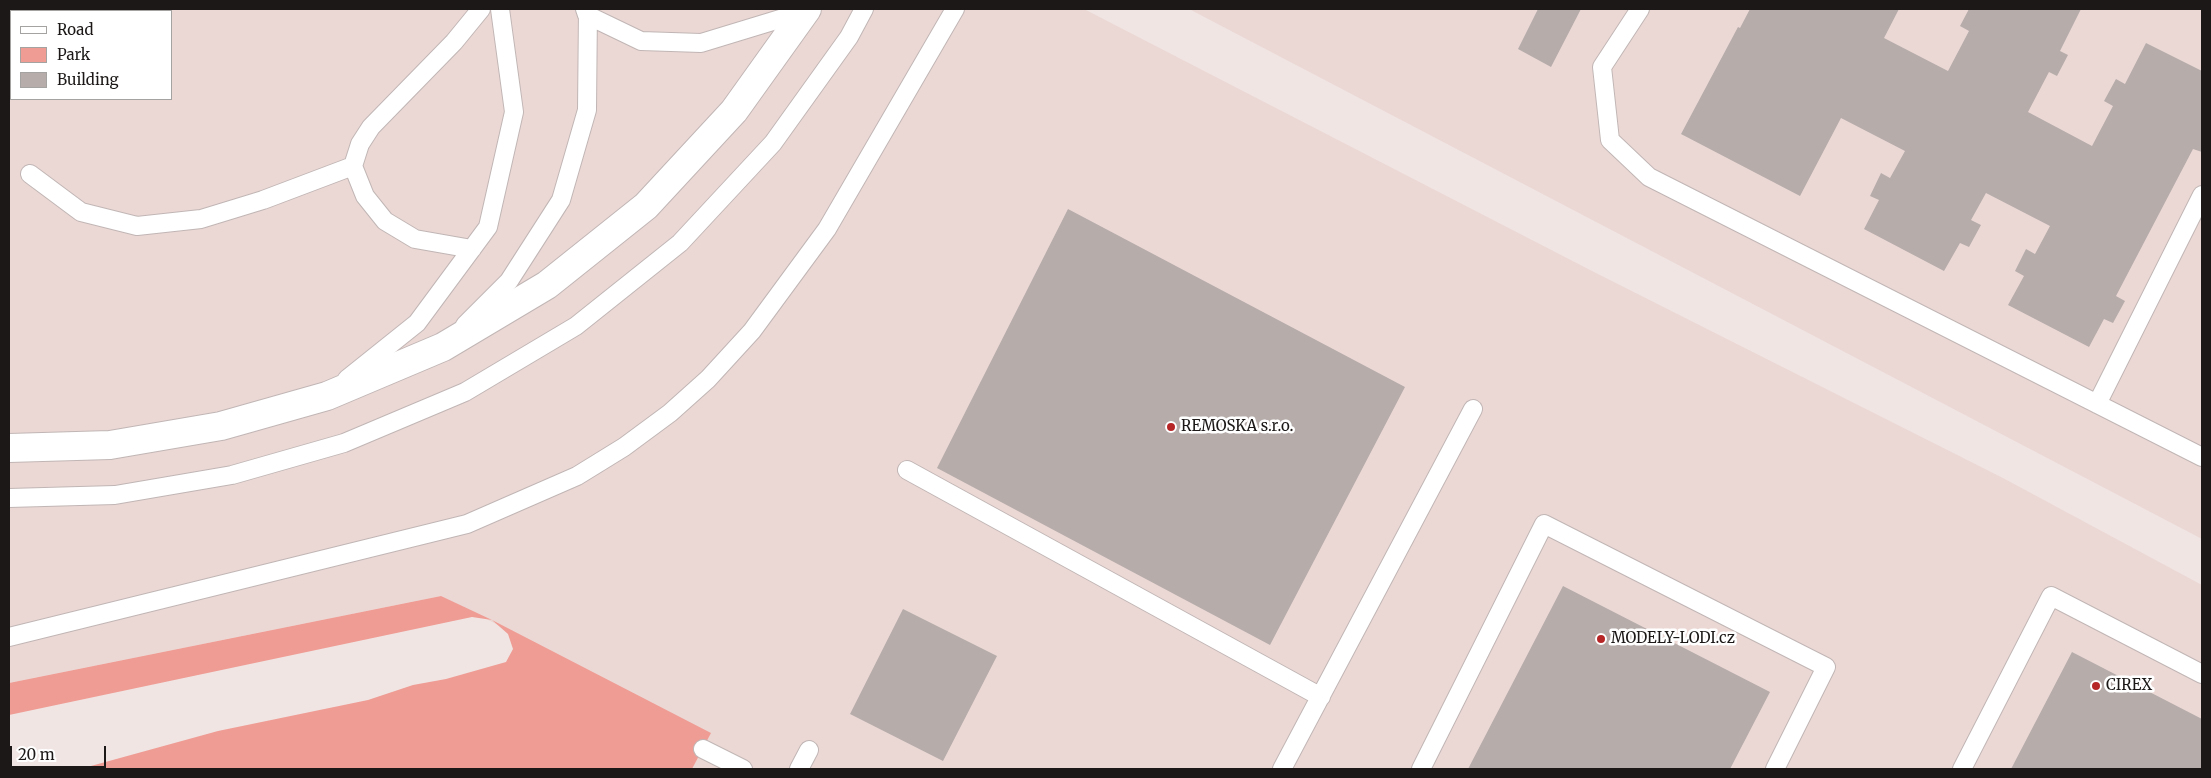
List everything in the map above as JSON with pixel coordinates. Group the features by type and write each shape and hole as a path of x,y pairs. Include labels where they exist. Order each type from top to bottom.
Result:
{"street":[{"path":"9,448 110,445 221,426 327,396 443,347 547,284 646,206 734,111 806,10"}],"lane":[{"path":"472,249 415,239 385,221 365,196 353,166 360,144 372,127 454,42 481,9"},
{"path":"327,396 417,323 488,228 514,112 500,9"},
{"path":"9,498 115,495 232,475 344,443 466,392 576,326 680,243 773,143 849,37 864,9"},
{"path":"9,636 467,524 577,476 624,447 690,396 752,331 827,230 955,9"},
{"path":"1640,9 1602,67 1610,140 1649,177 2202,457"},
{"path":"443,347 509,281 561,200 587,110 587,11 641,41 701,43 806,10"},
{"path":"30,174 80,212 138,226 201,219 263,200 353,166"},
{"path":"2097,404 2202,194"},
{"path":"1282,769 1473,409"},
{"path":"908,470 1321,697"},
{"path":"1421,769 1544,524 1826,667 1775,769"},
{"path":"1962,769 2051,596 2202,674"},
{"path":"703,749 743,769"},
{"path":"799,769 808,750"}],"shaded area":[{"path":"9,9 1084,9 1594,272 2003,478 2202,585 2202,769 692,769 710,733 441,596 9,683"},
{"path":"1189,9 2202,9 2202,539"}],"green space":[{"path":"441,596 492,620 472,617 9,715 9,683"},
{"path":"492,620 711,733 692,769 80,769 218,731 368,700 413,685 446,679 506,662 513,649 508,634"}],"building":[{"path":"1538,9 1581,9 1551,67 1518,49"},
{"path":"1750,9 1899,9 1884,38 1948,71 1969,31 1960,26 1969,9 2081,9 2060,51 2068,55 2057,76 2049,72 2028,112 2092,146 2113,106 2104,101 2116,79 2125,84 2146,43 2202,71 2202,152 2193,149 2116,296 2125,301 2113,323 2104,319 2089,347 2008,305 2024,276 2015,271 2026,249 2035,254 2050,226 1986,193 1971,220 1981,225 1969,247 1960,243 1944,271 1864,229 1879,200 1870,196 1881,173 1890,178 1905,151 1841,118 1800,196 1681,134 1738,27 1740,28"},
{"name":"REMOSKA s.r.o.","path":"1068,209 1405,387 1270,645 937,468"},
{"name":"MODELY-LODI.cz","path":"1563,586 1770,692 1730,769 1468,769"},
{"path":"903,609 997,656 943,761 850,714"},
{"name":"CIREX","path":"2072,652 2202,719 2202,769 2011,769"}],"place":[{"name":"REMOSKA s.r.o.","path":"1171,427"},
{"name":"MODELY-LODI.cz","path":"1601,639"},
{"name":"CIREX","path":"2096,686"}]}
